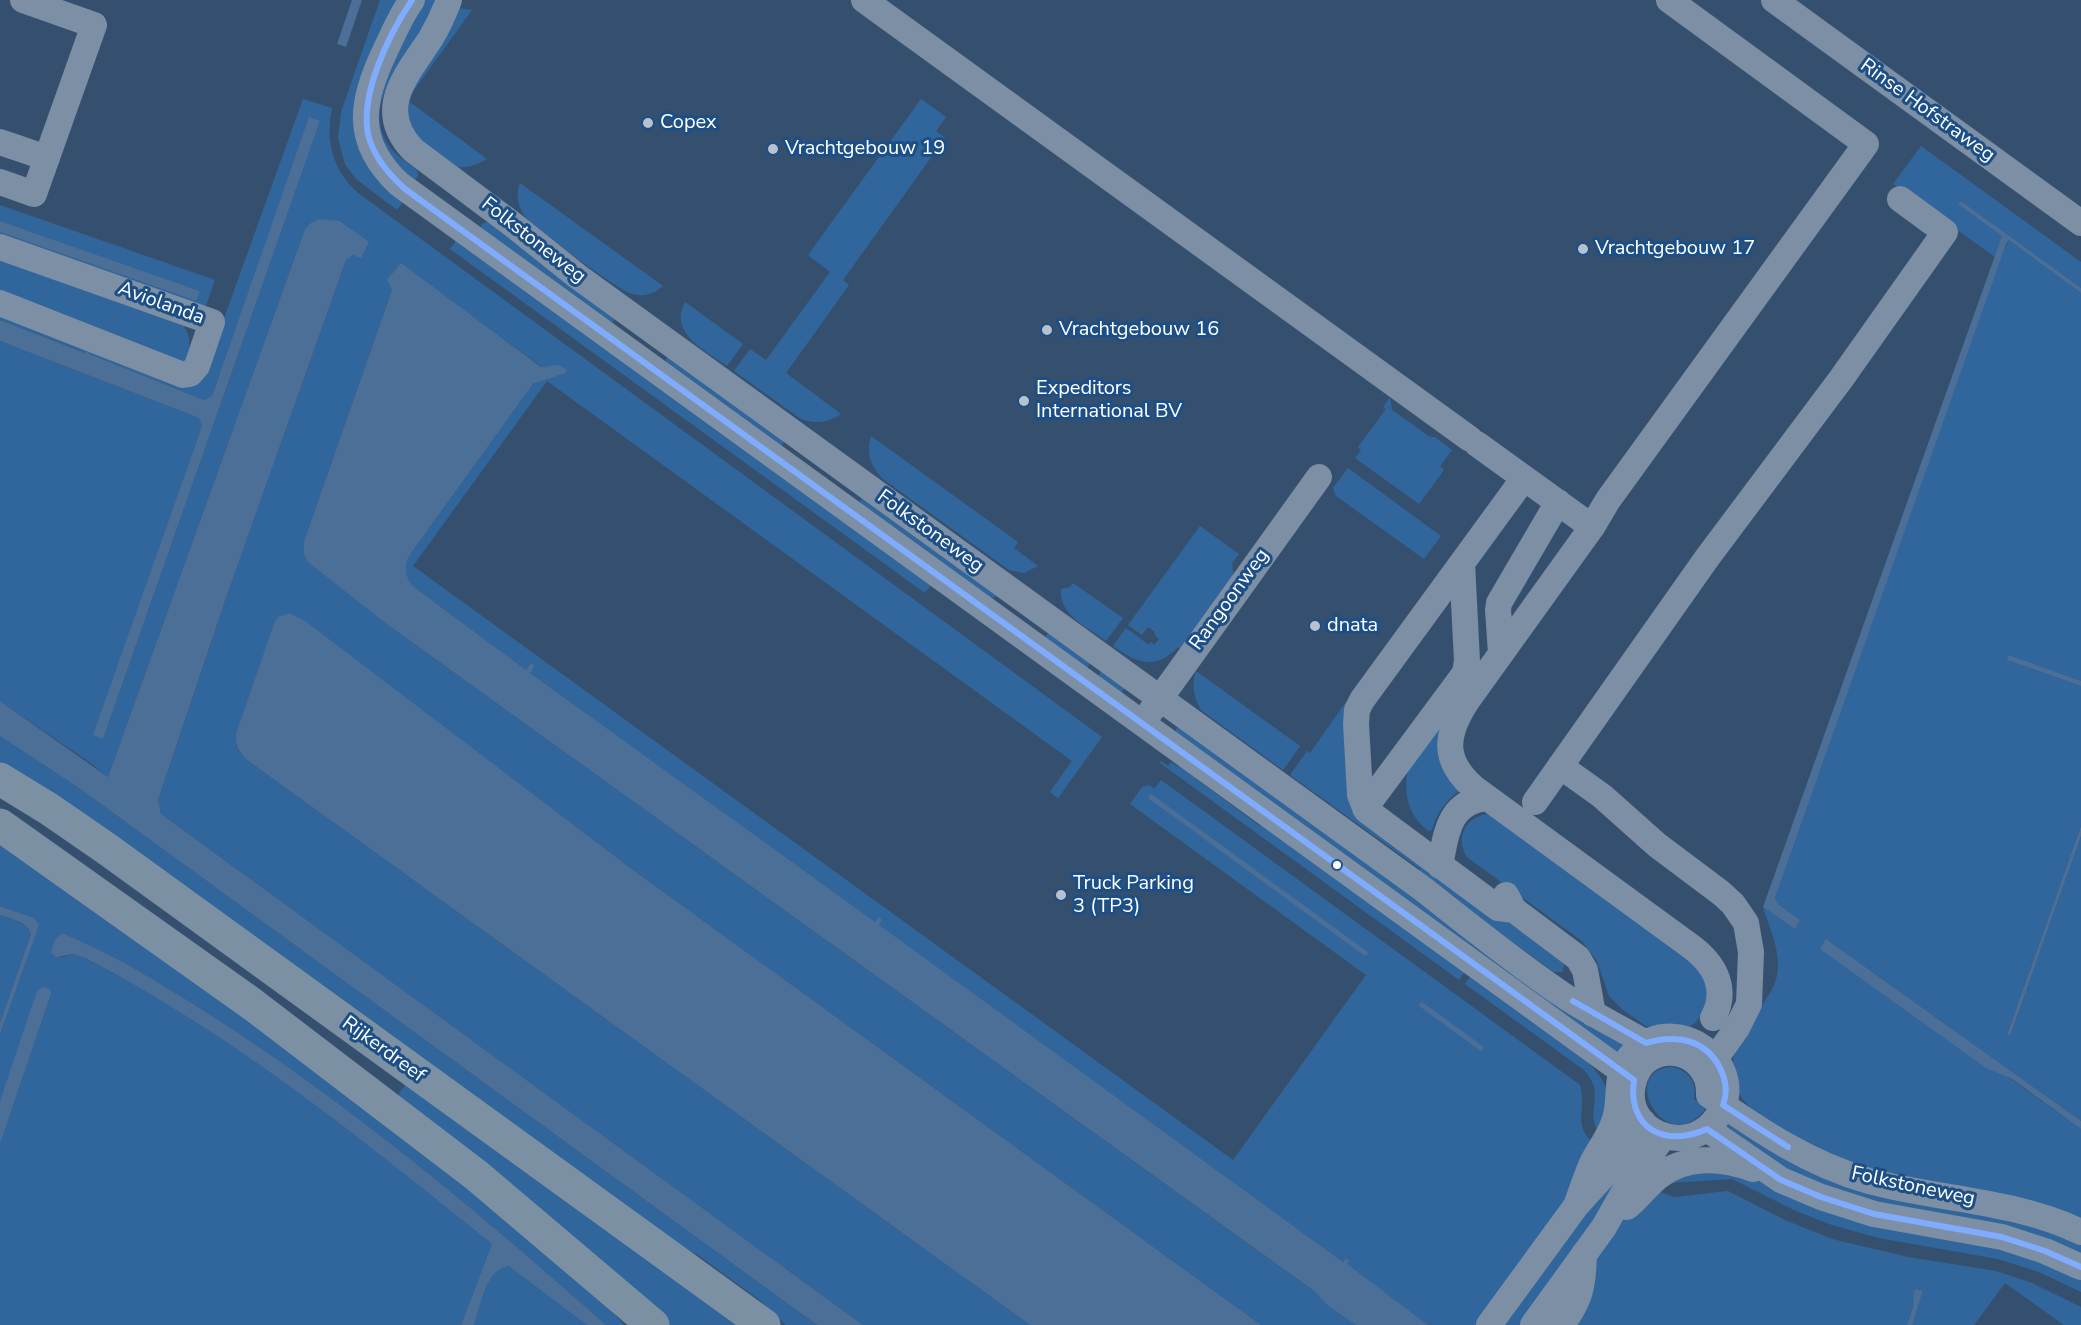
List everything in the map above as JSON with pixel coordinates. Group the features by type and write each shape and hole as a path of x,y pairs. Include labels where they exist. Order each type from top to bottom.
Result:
{"highway":[{"name":"Rijkerdreef","path":"0,779 107,849 764,1325"},
{"path":"0,825 280,1025 476,1175 653,1325"}],"street":[{"path":"0,182 34,194 94,25 23,0"},
{"name":"Folkstoneweg","path":"412,0 400,19 371,80 366,108 367,127 375,154 388,174 453,224 1628,1076"},
{"name":"Folkstoneweg","path":"449,0 436,30 402,83 396,99 396,118 403,138 413,150 577,276 1423,889 1492,944 1560,993 1646,1043"},
{"path":"864,0 1592,527"},
{"path":"1668,0 1866,144 1608,500 1592,527 1461,709 1453,727 1450,745 1453,763 1465,780 1700,953 1713,968 1719,982 1719,1004 1713,1018"},
{"name":"Rinse Hofstraweg","path":"1774,0 2081,223"},
{"path":"0,142 47,158"},
{"name":"Folkstoneweg","path":"453,224 473,195"},
{"path":"1535,802 1707,558 1841,379 1945,232 1900,199"},
{"name":"Aviolanda","path":"0,247 212,322 197,366 190,374 183,375 0,303"},
{"path":"633,354 651,329"},
{"path":"813,485 831,460"},
{"name":"Rangoonweg","path":"1142,723 1319,477"},
{"path":"1524,478 1359,705 1356,716 1360,795 1371,816 1397,835 1442,858 1497,908 1514,910 1578,958 1585,970 1593,1014"},
{"path":"1501,653 1499,603 1558,502"},
{"path":"1365,808 1466,671 1462,563"},
{"path":"1011,628 1030,603"},
{"path":"1560,766 1602,796 1657,845 1721,893 1741,914 1749,931 1752,959 1748,1008 1715,1059"},
{"path":"1442,858 1449,826 1458,811 1471,802 1488,798"},
{"path":"1695,1042 1747,971 1752,959"},
{"path":"1671,1037 1695,1042 1715,1059 1725,1082 1726,1094 1716,1118 1707,1129 1681,1139 1664,1136 1643,1122 1635,1109 1628,1076 1629,1057 1646,1043 1671,1037"},
{"path":"1576,1206 1592,1165 1614,1122 1618,1102 1618,1082 1653,1057 1668,1052 1678,1053 1696,1062 1703,1070 1708,1082 1709,1095 1723,1105"},
{"name":"Folkstoneweg","path":"1723,1105 1784,1145 1840,1171 1892,1186 2005,1206 2040,1216 2081,1232"},
{"path":"1489,1325 1576,1206 1605,1174 1643,1122"},
{"name":"Folkstoneweg","path":"1707,1129 1781,1180 1853,1209 1905,1221 2002,1237 2045,1251 2081,1267"},
{"path":"1533,1325 1604,1227 1625,1190 1664,1136"},
{"path":"1604,1227 1656,1179 1688,1163 1701,1160 1722,1160 1743,1165 1781,1180"},
{"path":"1562,1325 1579,1298 1584,1254"}],"shaded area":[{"path":"352,0 362,0 346,47 337,44"},
{"path":"380,0 406,0 363,88 404,200 397,210 356,179 345,164 338,138 341,112"},
{"path":"417,0 435,0 422,30 388,85 382,100 380,115 382,131 389,146 417,170 418,176 415,180 392,165 372,122 408,15"},
{"path":"452,7 472,10 407,100 487,159 468,167 455,167 441,163 418,147 410,136 404,113 407,91 442,33"},
{"path":"303,99 332,108 330,132 333,154 342,175 358,193 1102,737 1058,798 1050,792 1072,761 547,381 413,566 1233,1160 1366,975 1130,804 1142,787 1149,785 1154,789 1161,780 1580,1085 1582,1124 1588,1138 1596,1145 1560,1209 1477,1325 1428,1325 1346,1264 1348,1259 1346,1258 1343,1262 878,925 882,919 880,917 875,923 530,673 535,666 532,663 526,670 414,587 406,572 409,556 533,384 566,373 559,366 542,367 401,264 388,280 392,290 304,541 304,553 388,625 1315,1292 1327,1305 1356,1325 1261,1325 629,867 293,614 283,615 236,744 247,760 1030,1325 863,1325 161,814 158,800 227,595 346,260 353,255 305,229 108,777 0,701 0,341 199,418 202,426 94,734 103,739 320,121 309,118 212,396 204,400 88,354 87,351 86,353 0,320 0,308 204,374"},
{"path":"921,99 946,117 936,131 945,138 843,280 849,285 786,373 841,414 821,422 801,419 734,371 750,349 766,360 830,272 808,255"},
{"path":"309,117 320,121 103,739 93,735 202,426 199,418 0,341 0,320 85,353 87,351 89,354 204,400 212,396"},
{"path":"1921,146 2081,262 2081,288 1961,201 1959,204 2003,236 1995,257 1893,184"},
{"path":"520,183 663,286 649,294 632,294 578,259 526,218 518,201"},
{"path":"1961,201 2081,288 2081,293 2009,240 2006,244 1775,898 1778,904 1800,920 1795,929 1763,907 2002,236 1958,204"},
{"path":"0,205 215,280 203,314 0,242 0,232 196,301 200,291 0,221"},
{"path":"319,219 339,221 369,242 361,258 353,255 346,260 227,595 158,800 161,814 863,1325 817,1325 79,788 0,736 0,701 108,777 305,229"},
{"path":"0,221 200,291 196,301 0,232"},
{"path":"486,222 615,319 611,324 480,230 482,224"},
{"path":"458,238 933,582 925,593 450,249"},
{"path":"2009,240 2081,293 2081,681 2008,656 2007,660 2081,686 2081,826 2007,1035 2010,1036 2081,836 2081,1121 1826,939 2005,1075 2081,1129 2081,1221 1888,1175 1837,1160 1812,1148 1758,1114 1741,1097 1733,1075 1736,1048 1776,980 1777,952 1763,907 1795,929 1800,920 1778,904 1775,898 2001,256"},
{"path":"0,252 183,324 189,342 186,361 182,363 0,297"},
{"path":"401,263 541,367 559,365 566,369 566,373 533,384 409,556 406,572 414,587 526,670 531,663 535,666 530,673 875,922 879,917 882,919 879,925 1343,1262 1346,1258 1349,1260 1347,1264 1428,1325 1356,1325 1327,1305 1314,1291 388,625 308,562 304,553 304,541 392,290 387,280"},
{"path":"685,302 743,344 727,366 700,347 685,332 681,323 681,313"},
{"path":"668,356 784,441 783,444 780,446 664,364"},
{"path":"1390,397 1392,410 1452,450 1440,466 1444,470 1419,504 1355,458 1361,450 1358,447 1386,409 1383,407"},
{"path":"871,436 1018,542 1014,548 1038,566 1024,573 1009,570 883,479 870,459"},
{"path":"1348,468 1441,536 1424,559 1336,496 1333,488"},
{"path":"862,498 996,595 995,597 990,599 859,503"},
{"path":"1200,526 1239,554 1232,563 1234,578 1183,650 1178,647 1170,655 1154,662 1130,657 1113,646 1126,628 1149,645 1151,642 1154,645 1159,639 1148,627 1142,635 1128,625"},
{"path":"1073,583 1123,618 1106,641 1076,620 1064,606 1061,589 1070,587"},
{"path":"290,613 305,621 629,867 1261,1325 1030,1325 247,760 237,747 237,731 274,624 278,617"},
{"path":"1049,633 1093,659 1085,671 1046,641 1046,635"},
{"path":"2008,655 2081,681 2081,686 2007,660"},
{"path":"1104,667 1126,687 1121,693 1096,679"},
{"path":"1196,671 1300,746 1283,770 1201,710 1194,691"},
{"path":"1346,702 1352,803 1385,835 1561,960 1564,965 1562,972 1554,972 1417,873 1420,869 1290,775 1307,751 1310,753"},
{"path":"1449,709 1461,789 1443,807 1432,830 1429,831 1416,818 1409,803 1406,787 1408,769"},
{"path":"1178,727 1626,1047 1618,1057 1176,735"},
{"path":"0,736 79,788 817,1325 786,1325 761,1301 698,1255 687,1250 0,767"},
{"path":"1161,761 1168,766 1171,762 1178,767 1180,765 1198,774 1195,778 1260,826 1264,822 1580,1055 1598,1073 1608,1096 1607,1113 1597,1130 1593,1114 1594,1086 1584,1070 1465,984 1470,977 1464,973 1459,980 1160,763"},
{"path":"1486,814 1493,814 1695,958 1710,979 1706,1009 1695,1023 1688,1027 1658,1030 1646,1026 1623,1010 1609,996 1597,961 1582,941 1467,857 1462,843 1464,830 1472,820"},
{"path":"2081,826 2081,836 2010,1036 2007,1035"},
{"path":"0,837 269,1030 586,1282 624,1325 606,1325 494,1227 436,1180 318,1088 257,1045 130,966 61,934 55,939 51,952 62,957 74,954 80,956 190,1017 294,1088 492,1244 461,1325 0,1325 0,1144 51,994 11,1071 0,1101 0,1034 38,925 34,918 0,906"},
{"path":"0,906 34,918 39,925 0,1034 0,1023 31,934 22,923 0,915"},
{"path":"0,915 22,924 31,934 0,1023"},
{"path":"61,934 122,962 194,1004 318,1088 494,1227 606,1325 587,1325 509,1266 494,1274 489,1281 474,1325 461,1325 492,1244 346,1128 245,1054 140,988 85,958 74,954 56,957 51,952 55,939"},
{"path":"1826,939 2081,1121 2081,1129 2012,1079 1986,1068 1820,949"},
{"path":"44,987 50,989 51,994 0,1144 0,1101 36,994"},
{"path":"1672,1067 1687,1074 1693,1082 1694,1099 1706,1108 1691,1122 1676,1124 1663,1119 1653,1108 1648,1095 1648,1082 1656,1072"},
{"path":"409,1080 748,1325 669,1325 395,1099"},
{"path":"1727,1119 2081,1243 2081,1257 1910,1213 1789,1174 1722,1127"},
{"path":"1620,1164 1632,1172 1522,1325 1500,1325"},
{"path":"1694,1170 1749,1176 1791,1196 1991,1244 2081,1277 2081,1292 2039,1272 1998,1259 1879,1238 1832,1225 1796,1211 1732,1179 1670,1183"},
{"path":"1728,1191 1785,1220 1832,1239 1908,1257 1996,1271 2032,1283 2081,1307 2081,1325 2064,1325 2005,1283 1974,1325 1912,1325 1923,1291 1919,1289 1915,1291 1907,1325 1572,1325 1595,1259 1619,1223 1638,1203 1660,1192 1674,1197"},
{"path":"509,1266 519,1271 587,1325 474,1325 489,1281 494,1274"},
{"path":"1917,1289 1923,1291 1912,1325 1907,1325 1913,1307 1914,1291"}],"waterway":[{"path":"1151,797 1365,953"},
{"path":"1422,1005 1481,1048"}],"transit line":[{"path":"412,0 385,49 377,68 367,106 367,125 376,155 405,189 1634,1080 1633,1097 1637,1111 1643,1122 1652,1130 1664,1135 1677,1136 1707,1129 1781,1180 1821,1197 1874,1214 2002,1237 2045,1251 2081,1267"},
{"path":"1573,1001 1646,1043 1679,1039 1698,1045 1714,1058 1724,1077 1726,1091 1723,1105 1788,1147"}],"place":[{"name":"Copex","path":"648,123"},
{"name":"Vrachtgebouw 19","path":"773,149"},
{"name":"Vrachtgebouw 17","path":"1583,249"},
{"name":"Vrachtgebouw 16","path":"1047,330"},
{"name":"Expeditors International BV","path":"1024,401"},
{"name":"dnata","path":"1315,626"},
{"name":"Truck Parking 3 (TP3)","path":"1061,895"}]}
